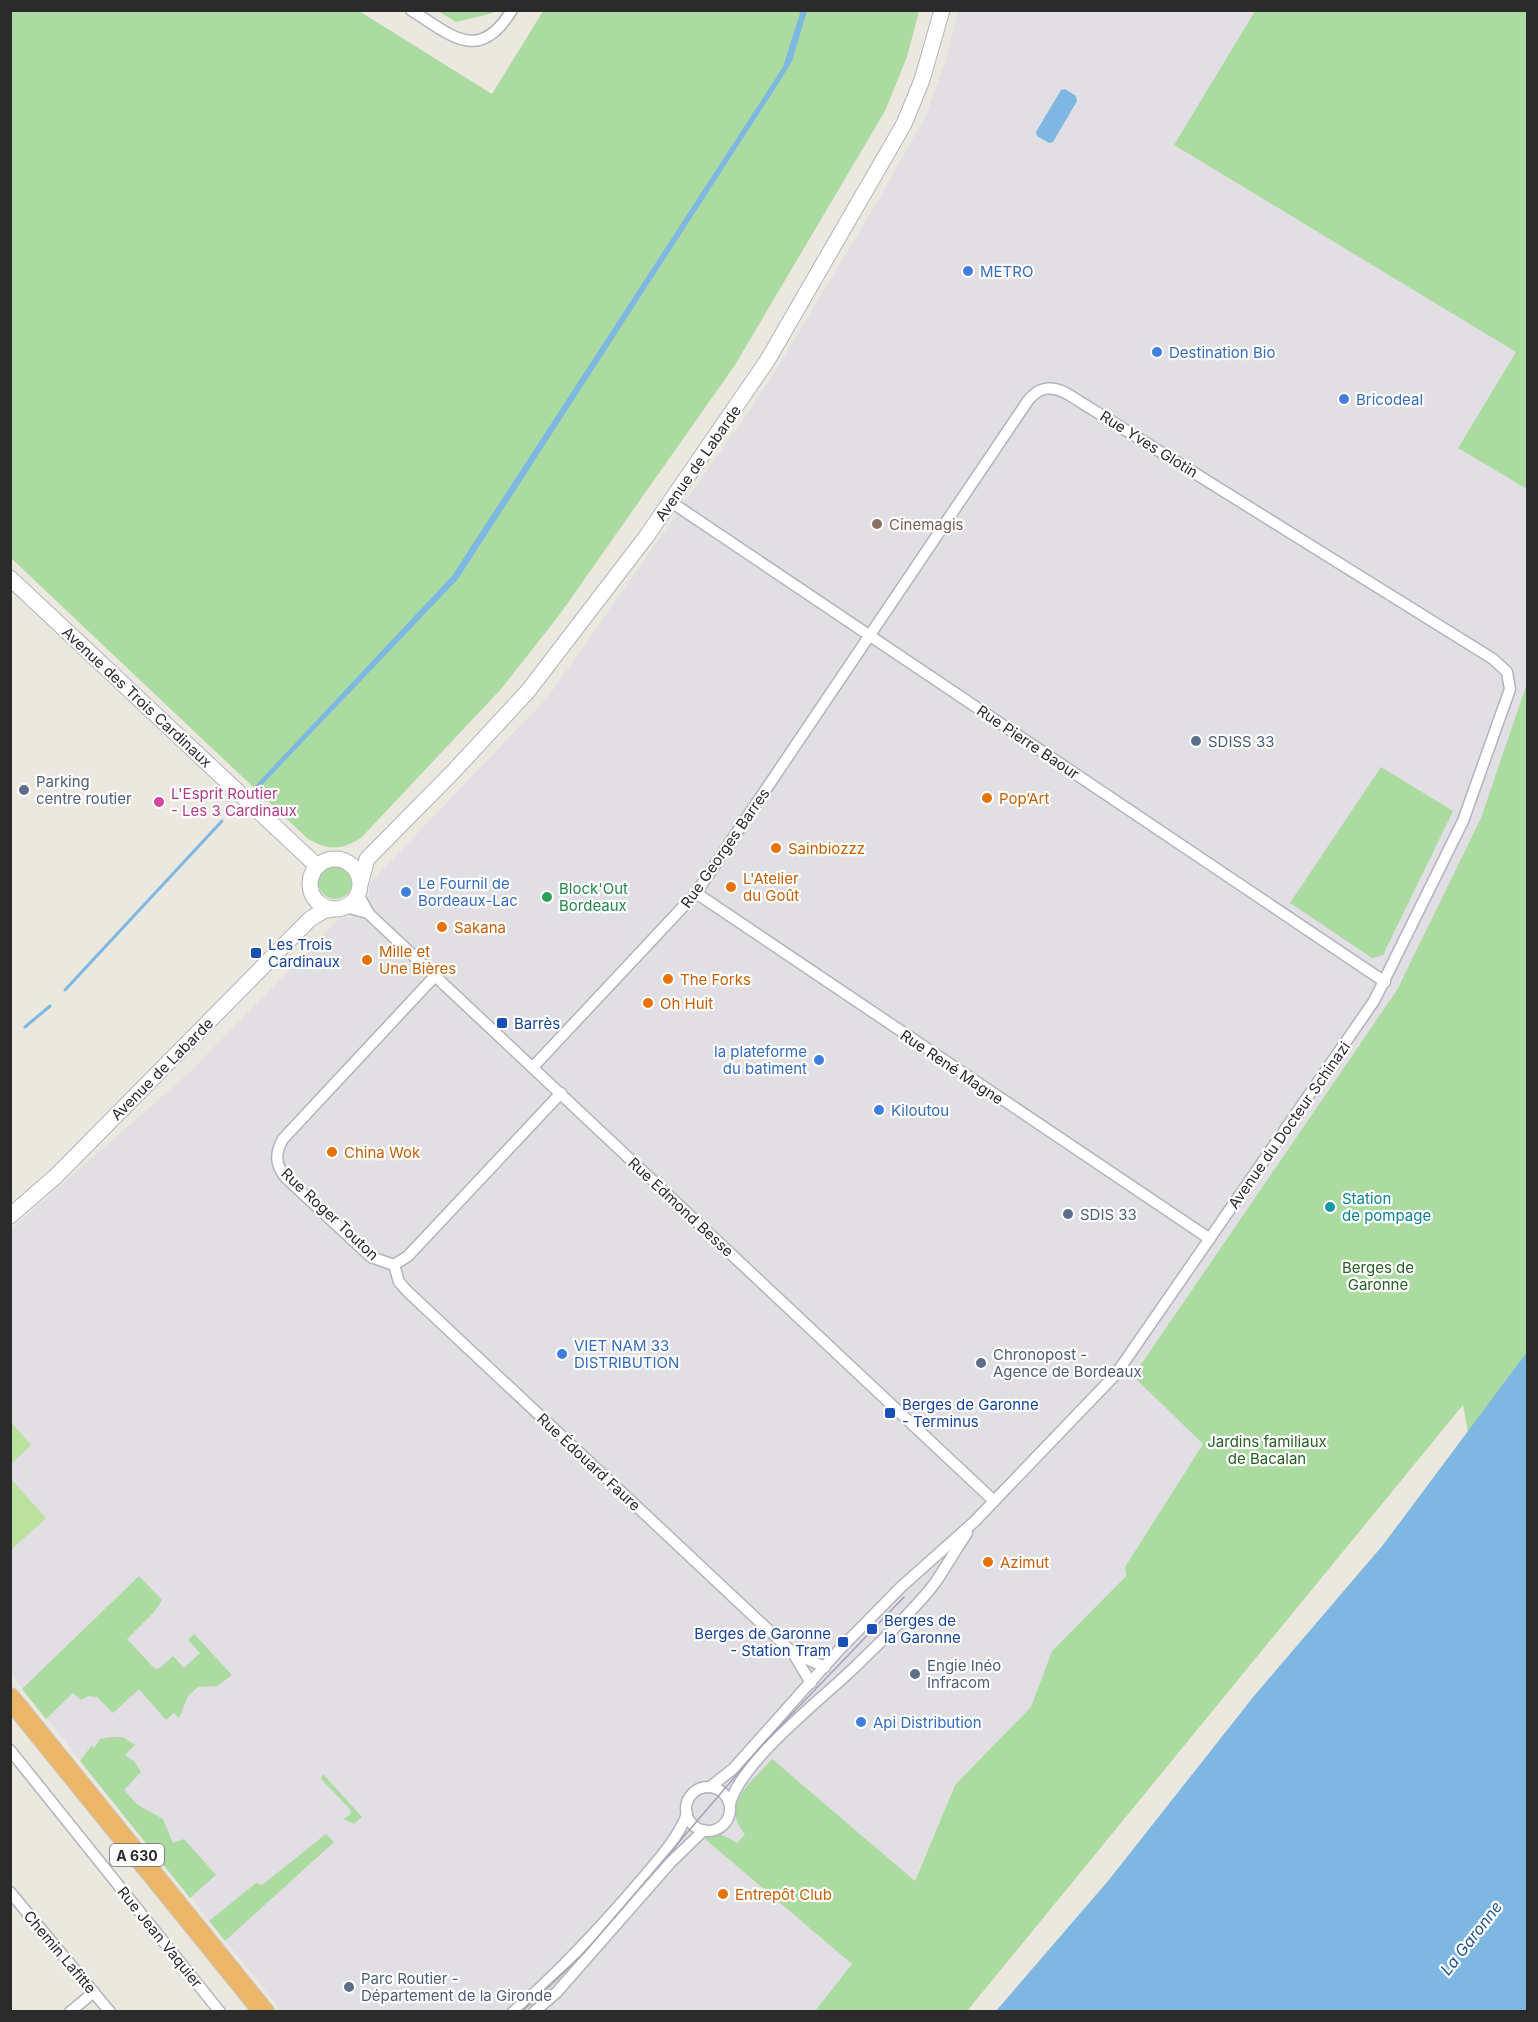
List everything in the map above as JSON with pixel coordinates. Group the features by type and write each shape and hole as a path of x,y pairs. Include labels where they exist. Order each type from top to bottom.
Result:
{"highway":[{"name":"A 630","path":"10,1698 264,2012"},
{"name":"A 630","path":"10,1719 246,2012"}],"main road":[{"name":"Avenue de Labarde","path":"367,859 459,766 528,691 670,502 767,361 887,156 915,101 942,10"},
{"name":"Avenue des Trois Cardinaux","path":"10,578 317,866"},
{"path":"310,920 314,907 311,876 317,866 331,858 347,861 367,859 359,888 339,908 321,904 313,895"},
{"path":"347,861 356,869 359,888"},
{"name":"Avenue de Labarde","path":"10,1216 56,1176 310,920 323,911 339,908"}],"street":[{"path":"411,10 453,37 467,42 487,38 498,31 509,15"},
{"name":"Rue Yves Glotin","path":"869,636 1032,395 1038,390 1053,388 1066,393 1493,658 1507,672"},
{"name":"Rue Pierre Baour","path":"670,502 1385,982"},
{"name":"Rue Georges Barres","path":"533,1067 696,893 869,636"},
{"name":"Avenue du Docteur Schinazi","path":"710,1787 724,1778 748,1754 825,1667 907,1581 974,1522 1116,1374 1385,982 1463,821 1510,689 1507,672"},
{"name":"Rue Edmond Besse","path":"359,888 369,914 994,1501"},
{"name":"Rue René Magne","path":"696,893 1210,1239"},
{"name":"Rue Edmond Besse","path":"339,908 369,914"},
{"name":"Rue Roger Touton","path":"435,976 283,1139 276,1155 280,1170 285,1176 370,1257 394,1265 408,1256 561,1093"},
{"name":"Rue Édouard Faure","path":"394,1265 399,1282 407,1291 793,1653 811,1683"},
{"name":"Avenue du Docteur Schinazi","path":"730,1804 732,1795 744,1778 793,1723 856,1666 934,1583 974,1522"},
{"name":"Rue Édouard Faure","path":"793,1653 825,1667"},
{"name":"Rue Jean Vaquier","path":"10,1750 220,2012"},
{"path":"513,2012 548,1982 599,1931 662,1855 687,1814 692,1794 710,1787 722,1791 730,1804 729,1818 719,1828 704,1830 694,1825 687,1814"},
{"path":"534,2012 557,1992 671,1862 704,1830"},
{"name":"Chemin Lafitte","path":"10,1892 110,2012"},
{"path":"70,2012 94,1992"}],"shaded area":[{"path":"958,11 1255,11 1174,145 1517,352 1458,447 1527,489 1527,683 1481,818 1397,990 1133,1375 1203,1444 1125,1567 1126,1575 1052,1651 1031,1707 955,1785 914,1881 816,2011 282,2011 11,1674 11,1550 45,1518 11,1479 11,1464 31,1445 11,1422 11,1229 189,1073 340,918 352,918 369,895 369,884 548,697 767,385 879,199 926,115 945,63"}],"green space":[{"path":"495,10 493,13 456,22 438,11"},
{"path":"10,11 359,11 492,94 543,11 919,11 907,57 885,111 735,365 560,614 502,688 361,838 335,848 322,846 308,839 11,558"},
{"path":"1255,11 1527,11 1527,489 1458,448 1516,352 1174,145"},
{"name":"Berges de Garonne","path":"1527,683 1527,1352 1468,1433 1463,1405 967,2011 815,2011 852,1964 705,1839 717,1834 737,1843 745,1834 735,1813 737,1803 748,1785 772,1759 915,1881 955,1785 1031,1707 1052,1651 1126,1576 1125,1567 1203,1444 1133,1376 1397,990 1481,818"},
{"path":"1381,767 1453,811 1383,955 1372,958 1290,903"},
{"path":"335,865 347,870 352,882 347,894 335,899 323,894 318,882 323,870"},
{"path":"11,1422 31,1445 11,1464"},
{"path":"11,1479 46,1518 11,1550"},
{"path":"139,1576 162,1600 154,1612 127,1639 155,1669 160,1668 173,1656 184,1668 200,1653 188,1640 194,1634 232,1675 217,1686 198,1687 188,1696 179,1718 174,1713 166,1720 139,1689 113,1713 97,1697 88,1696 81,1700 73,1693 46,1719 22,1689"},
{"path":"123,1737 135,1745 125,1755 134,1761 141,1772 124,1790 138,1805 163,1819 173,1843 184,1839 216,1875 190,1898 80,1761 92,1745 94,1748 100,1739"},
{"path":"323,1774 362,1817 354,1824 343,1819 350,1815 351,1810 321,1779"},
{"path":"326,1834 334,1842 225,1941 209,1921 256,1883 262,1885"}],"water":[{"path":"801,10 807,11 792,61 780,81 458,579 259,788 254,787 452,576 783,67"},
{"path":"1065,89 1076,96 1077,101 1053,142 1049,143 1037,136 1036,132 1061,90"},
{"name":"La Garonne","path":"1527,1352 1527,2011 996,2011 1108,1881 1254,1696 1383,1545"}],"waterway":[{"path":"65,990 222,821"},
{"path":"25,1027 50,1006"}],"tram line":[{"path":"520,2012 584,1953 763,1744 904,1597"}],"place":[{"name":"METRO","path":"968,271"},
{"name":"Destination Bio","path":"1157,352"},
{"name":"Bricodeal","path":"1344,399"},
{"name":"Cinemagis","path":"877,524"},
{"name":"SDISS 33","path":"1196,741"},
{"name":"Parking centre routier","path":"24,790"},
{"name":"Pop’Art","path":"987,798"},
{"name":"L'Esprit Routier - Les 3 Cardinaux","path":"159,802"},
{"name":"Sainbiozzz","path":"776,848"},
{"name":"L'Atelier du Goût","path":"731,887"},
{"name":"Le Fournil de Bordeaux-Lac","path":"406,892"},
{"name":"Block'Out Bordeaux","path":"547,897"},
{"name":"Sakana","path":"442,927"},
{"name":"Les Trois Cardinaux","path":"256,953"},
{"name":"Mille et Une Bières","path":"367,960"},
{"name":"The Forks","path":"668,979"},
{"name":"Oh Huit","path":"648,1003"},
{"name":"Barrès","path":"502,1023"},
{"name":"la plateforme du batiment","path":"819,1060"},
{"name":"Kiloutou","path":"879,1110"},
{"name":"China Wok","path":"332,1152"},
{"name":"Station de pompage","path":"1330,1207"},
{"name":"SDIS 33","path":"1068,1214"},
{"name":"VIET NAM 33 DISTRIBUTION","path":"562,1354"},
{"name":"Chronopost - Agence de Bordeaux","path":"981,1363"},
{"name":"Berges de Garonne - Terminus","path":"890,1413"},
{"name":"Azimut","path":"988,1562"},
{"name":"Berges de la Garonne","path":"872,1629"},
{"name":"Berges de Garonne - Station Tram","path":"843,1642"},
{"name":"Engie Inéo Infracom","path":"915,1674"},
{"name":"Api Distribution","path":"861,1722"},
{"name":"Entrepôt Club","path":"723,1894"},
{"name":"Parc Routier - Département de la Gironde","path":"349,1987"}],"park label":[{"name":"Jardins familiaux de Bacalan","path":"1267,1450"}]}
